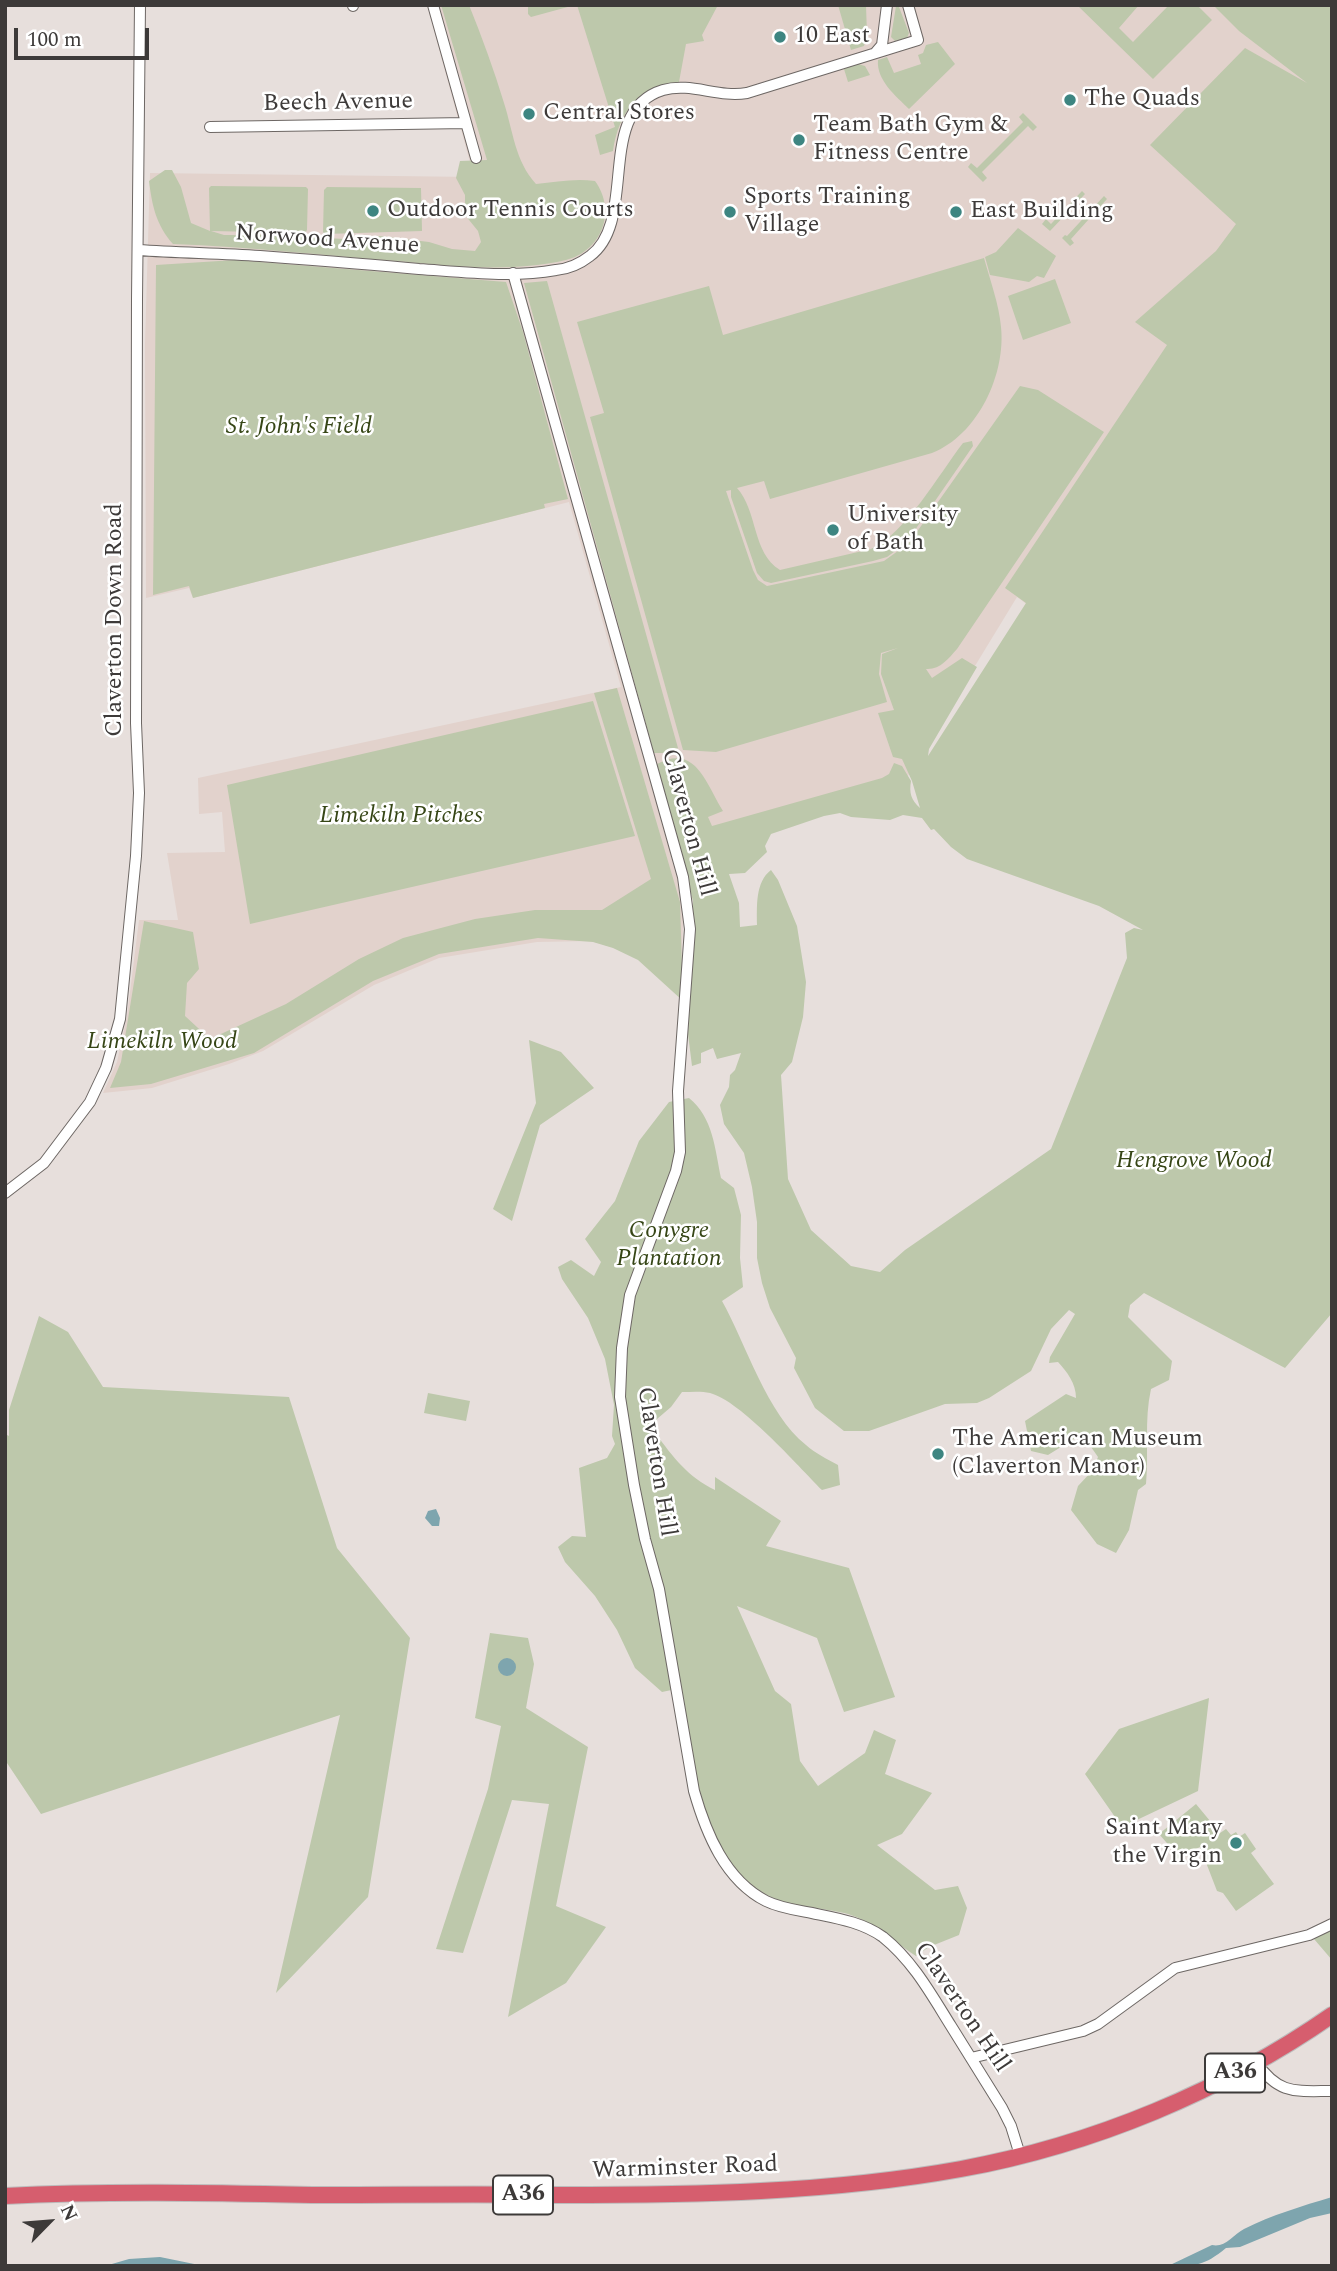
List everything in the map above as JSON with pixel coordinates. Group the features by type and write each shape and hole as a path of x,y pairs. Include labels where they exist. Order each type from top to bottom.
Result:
{"highway":[{"name":"Warminster Road","path":"5,2196 207,2192 612,2196 801,2188 909,2177 961,2169 1020,2155 1066,2143 1132,2120 1256,2062 1332,2015"}],"street":[{"name":"Claverton Down Road","path":"5,1193 44,1163 90,1102 106,1068 120,1019 136,856 139,793 136,723 140,5"},
{"path":"433,5 476,158"},
{"path":"875,53 882,44 887,5"},
{"name":"Norwood Avenue","path":"138,250 234,254 470,273 567,268 588,258 608,233 627,123 634,111 652,95 673,88 735,95 747,93 918,40 908,5"},
{"name":"Beech Avenue","path":"210,127 466,123"},
{"name":"Claverton Hill","path":"513,272 683,877 688,903 690,929 678,1091 680,1152 676,1171 631,1295 622,1348 620,1397 634,1485 659,1589 694,1791 712,1840 733,1874 764,1900 786,1908 852,1922 881,1936 907,1960 1002,2108 1020,2155"},
{"path":"971,2058 1083,2031 1098,2024 1175,1968 1309,1935 1332,1923"},
{"path":"1256,2062 1264,2073 1287,2090 1332,2091"}],"shaded area":[{"name":"University of Bath","path":"427,5 1332,5 1308,179 1285,187 1275,218 1190,342 1208,361 1033,609 1017,597 900,789 671,857 684,902 680,991 641,956 591,941 537,942 439,958 374,985 263,1051 152,1088 103,1093 117,1062 127,1016 139,920 178,920 167,853 225,852 222,812 199,814 198,778 621,687 569,502 193,598 189,588 146,598 145,344 150,173 474,177"}],"green space":[{"path":"441,5 469,5 496,78 519,156 536,184 573,180 595,181 602,193 605,217 597,239 589,248 566,260 545,264 481,267 173,244 162,230 149,181 165,170 172,170 181,187 191,223 210,231 211,186 308,189 305,233 211,231 224,235 361,240 379,236 475,251 481,242 478,231 465,215 465,195 456,178 460,161 487,160"},
{"path":"528,5 575,5 531,17 528,14"},
{"path":"577,5 718,5 702,35 704,41 686,44 679,82 652,89 633,104 620,124 613,151 600,155 595,135 615,127"},
{"path":"838,5 866,5 867,35 864,46 851,50"},
{"path":"1077,5 1139,5 1119,28 1133,42 1169,5 1197,5 1212,20 1153,79"},
{"name":"Hengrove Wood","path":"1213,5 1332,5 1332,1313 1285,1368 1144,1293 1130,1305 1128,1317 1172,1361 1169,1380 1151,1389 1146,1484 1138,1490 1129,1530 1116,1553 1097,1544 1071,1510 1078,1486 1093,1470 1098,1457 1082,1434 1048,1455 1031,1451 1025,1421 1066,1394 1076,1398 1073,1383 1065,1370 1058,1362 1049,1363 1075,1314 1069,1310 1051,1329 1031,1371 989,1398 977,1403 945,1404 869,1431 844,1431 815,1408 794,1368 796,1358 770,1308 762,1283 757,1258 757,1222 744,1153 724,1124 720,1105 741,1053 717,1059 713,1048 701,1053 701,1063 692,1066 688,1034 693,901 657,764 670,759 681,759 698,770 723,811 708,817 712,826 882,778 889,774 894,763 902,766 911,781 911,796 920,808 912,781 902,759 893,757 878,713 894,710 881,674 882,654 898,648 881,653 879,674 887,702 716,752 683,750 590,417 604,413 577,322 709,286 723,335 984,258 1001,327 999,364 986,401 963,432 932,453 770,499 764,481 737,488 749,508 764,553 780,570 871,549 884,541 909,517 963,443 972,441 973,446 906,543 887,557 873,561 771,583 764,581 757,573 731,490 726,491 753,570 758,580 767,586 884,561 909,543 1020,386 1038,390 1104,432 957,649 940,666 926,669 932,678 962,658 977,667 929,749 928,756 1026,603 1005,588 1167,345 1135,322 1216,251 1236,224 1150,145 1245,48 1307,83 1239,31","holes":["840,813 851,817 890,820 903,815 922,818 931,830 934,829 967,859 1099,906 1143,930 1134,928 1125,933 1127,958 1051,1149 905,1250 880,1272 851,1266 811,1230 788,1179 781,1075 792,1062 803,1017 806,982 797,926 778,880 771,870 760,888 757,925 740,927 739,903 729,874 745,873 767,852 765,846 771,834 824,816"]},
{"path":"896,6 899,7 909,33 907,38 895,41 891,37"},
{"path":"938,42 955,64 909,109 884,81 878,60 887,57 894,73 921,64 918,55 923,53 926,45"},
{"path":"858,64 865,66 870,75 848,82 844,69"},
{"path":"1023,113 1037,127 1033,131 1028,126 982,172 987,178 983,182 968,167 971,163 977,168 1023,122 1019,117"},
{"name":"Outdoor Tennis Courts","path":"327,187 421,188 422,231 325,234 324,190"},
{"path":"1082,191 1085,194 1050,231 1042,224 1046,219 1051,224"},
{"path":"1104,196 1107,199 1071,239 1074,243 1070,246 1062,238 1067,236"},
{"path":"1018,228 1056,256 1044,278 1037,276 1029,282 990,275 985,257 996,252"},
{"name":"St. John's Field","path":"235,260 506,282 523,332 568,499 544,504 545,508 193,598 189,586 153,595 156,265"},
{"path":"1055,279 1071,323 1023,340 1008,296"},
{"path":"547,281 678,748 665,753 654,753 524,283"},
{"name":"Limekiln Wood","path":"617,688 680,902 683,1001 638,960 613,948 593,942 538,938 439,954 373,981 254,1053 151,1084 110,1088 121,1062 144,921 193,932 199,969 187,983 185,1016 210,1039 286,1004 359,959 403,938 475,919 535,910 602,910 651,879 594,693"},
{"name":"Limekiln Pitches","path":"593,701 635,836 250,924 227,785"},
{"path":"529,1040 561,1052 594,1088 540,1125 512,1221 493,1209 536,1103"},
{"name":"Conygre Plantation","path":"689,1098 708,1124 721,1178 734,1188 741,1215 740,1258 743,1287 722,1301 758,1378 780,1415 806,1445 838,1465 840,1485 822,1490 753,1421 723,1398 710,1393 682,1392 671,1407 657,1419 656,1434 675,1458 697,1479 715,1490 715,1477 781,1521 766,1546 849,1568 895,1697 844,1712 817,1638 737,1606 775,1691 791,1704 800,1761 818,1786 865,1753 874,1730 896,1740 885,1774 932,1793 902,1834 877,1845 935,1890 958,1886 967,1908 959,1935 929,1947 916,1956 875,1927 857,1918 775,1899 743,1877 726,1855 703,1802 695,1773 681,1688 662,1692 635,1668 617,1630 595,1596 565,1562 558,1547 572,1536 586,1537 579,1468 607,1458 615,1444 612,1436 614,1405 605,1359 588,1318 562,1279 558,1267 571,1260 594,1276 601,1262 585,1239 615,1201 639,1141 669,1102"},
{"path":"39,1316 68,1332 103,1387 289,1397 337,1548 410,1638 368,1897 276,1993 340,1715 41,1814 5,1760 5,1434 9,1436 9,1410"},
{"path":"428,1393 470,1401 466,1421 424,1413"},
{"path":"490,1633 528,1638 534,1664 526,1708 588,1747 556,1906 606,1927 566,1983 508,2017 549,1804 512,1800 463,1953 436,1949 488,1789 501,1726 475,1718"},
{"path":"1209,1698 1198,1791 1122,1827 1085,1774 1119,1729"},
{"path":"1196,1804 1220,1833 1226,1829 1231,1835 1236,1832 1239,1837 1245,1833 1256,1849 1251,1853 1274,1884 1236,1911 1223,1893 1217,1891 1200,1847 1176,1859 1173,1850 1159,1834"},
{"path":"1332,1928 1332,1960 1314,1939"}],"water":[{"path":"436,1509 440,1518 439,1526 432,1526 425,1518 428,1511"},
{"path":"507,1658 513,1661 516,1667 513,1673 507,1676 501,1673 498,1667 501,1661"},
{"path":"1332,2197 1332,2213 1310,2218 1240,2247 1226,2248 1199,2264 1168,2266 1212,2245 1225,2243 1244,2229 1265,2219"},
{"path":"160,2257 204,2266 105,2266 129,2259"}],"place":[{"name":"10 East","path":"780,37"},
{"name":"The Quads","path":"1070,100"},
{"name":"Central Stores","path":"529,114"},
{"name":"Team Bath Gym & Fitness Centre","path":"799,140"},
{"name":"Outdoor Tennis Courts","path":"373,211"},
{"name":"Sports Training Village","path":"730,212"},
{"name":"East Building","path":"956,212"},
{"name":"University of Bath","path":"833,530"},
{"name":"The American Museum (Claverton Manor)","path":"938,1454"},
{"name":"Saint Mary the Virgin","path":"1236,1843"}]}
